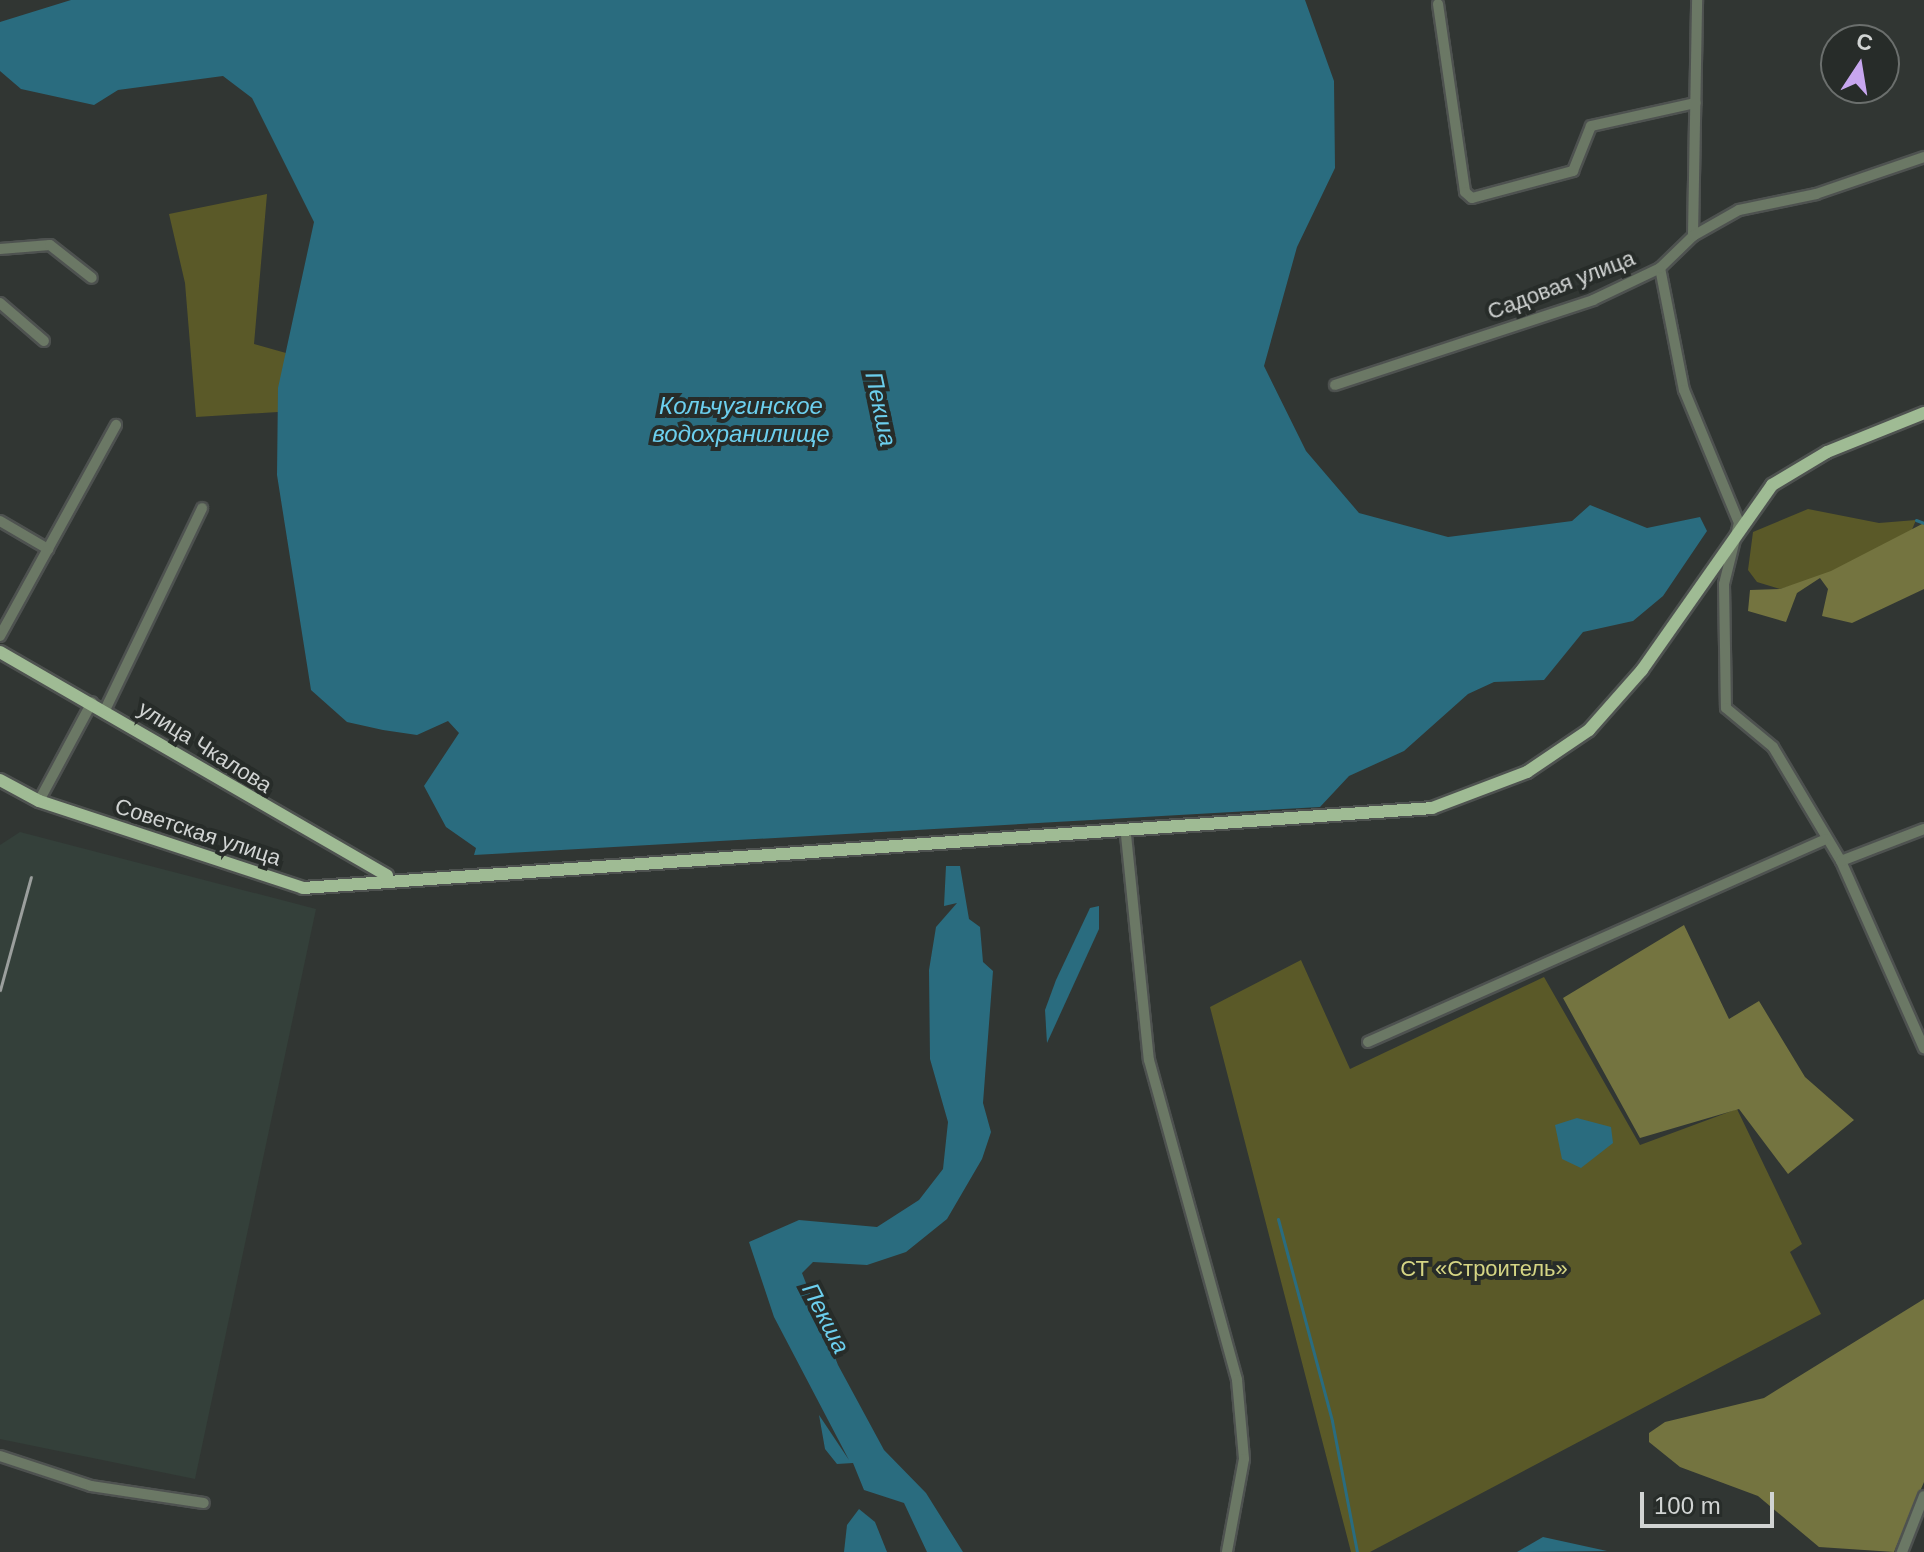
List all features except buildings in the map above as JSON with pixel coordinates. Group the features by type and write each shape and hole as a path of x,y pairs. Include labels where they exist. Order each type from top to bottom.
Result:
{"main road":[{"name":"Советская улица","path":"0,780 39,801 303,888 390,877 1126,835 1321,821 1432,808 1552,759 1642,670 1762,493 1807,462 1924,413"},
{"name":"улица Чкалова","path":"0,652 92,702 351,860 390,877"}],"street":[{"path":"1693,236 1697,0"},
{"path":"1438,4 1465,192 1472,198 1573,171 1591,126 1696,103"},
{"name":"Садовая улица","path":"1335,385 1593,300 1660,268 1693,236 1739,210 1816,194 1924,157"},
{"path":"0,249 50,245 92,278"},
{"path":"1660,268 1684,390 1739,523 1724,584 1726,708 1773,747 1841,861 1924,1048"},
{"path":"0,303 44,341"},
{"path":"0,636 116,425"},
{"path":"105,710 202,508"},
{"path":"0,521 48,549"},
{"path":"39,801 92,702"},
{"path":"1841,861 1924,829"},
{"path":"1126,835 1149,1060 1237,1380 1244,1459 1227,1552"},
{"path":"1368,1042 1826,839"},
{"path":"0,1456 91,1486 204,1503"},
{"path":"1902,1552 1924,1496"}],"shaded area":[{"path":"1924,523 1924,589 1852,623 1822,616 1828,589 1820,578 1797,593 1786,622 1748,611 1750,590 1780,589 1831,571"},
{"path":"20,832 316,909 195,1479 0,1439 0,845"},
{"path":"1684,925 1729,1019 1759,1001 1805,1077 1854,1120 1788,1174 1739,1109 1640,1138 1563,998"},
{"path":"1924,1299 1924,1482 1894,1552 1819,1547 1758,1496 1680,1467 1649,1442 1649,1433 1665,1422 1764,1398"}],"green space":[{"path":"267,194 254,344 286,353 278,412 196,417 185,283 169,214"},
{"path":"1808,509 1879,523 1916,520 1911,532 1843,571 1780,589 1757,582 1748,570 1753,532"},
{"name":"СТ «Строитель»","path":"1301,960 1350,1069 1544,977 1640,1145 1737,1109 1802,1244 1790,1252 1821,1314 1370,1552 1351,1552 1210,1007"}],"water":[{"name":"Кольчугинское водохранилище","path":"71,0 1305,0 1334,81 1335,168 1297,247 1264,366 1306,451 1359,513 1448,537 1572,521 1590,505 1647,528 1700,517 1707,531 1663,596 1633,621 1583,632 1544,680 1494,682 1468,694 1404,751 1349,776 1320,807 474,855 476,848 446,827 424,786 459,733 448,721 417,735 347,722 311,690 277,475 278,388 314,222 252,98 223,76 118,90 94,105 21,89 0,71 0,22"},
{"path":"946,866 960,866 969,919 980,927 983,962 993,971 983,1103 991,1132 982,1159 947,1219 906,1252 867,1265 813,1262 802,1273 838,1365 884,1450 926,1493 963,1552 927,1552 904,1503 864,1490 853,1463 837,1464 825,1449 819,1415 849,1460 774,1317 749,1242 799,1220 877,1227 919,1200 943,1169 948,1122 930,1059 929,970 936,927 957,903 944,906"},
{"path":"1099,906 1099,929 1047,1043 1045,1010 1056,980 1090,908"},
{"path":"1577,1118 1611,1127 1613,1143 1581,1168 1562,1159 1555,1125"},
{"path":"859,1509 875,1522 887,1552 844,1552 847,1525"},
{"path":"1543,1537 1607,1551 1517,1552"}],"waterway":[{"path":"1916,520 1924,523"},
{"path":"1278,1219 1332,1421 1357,1552"}],"railway":[{"path":"0,990 31,877"}],"water label":[{"name":"Пекша","path":"881,409"},
{"name":"Пекша","path":"826,1318"}]}
